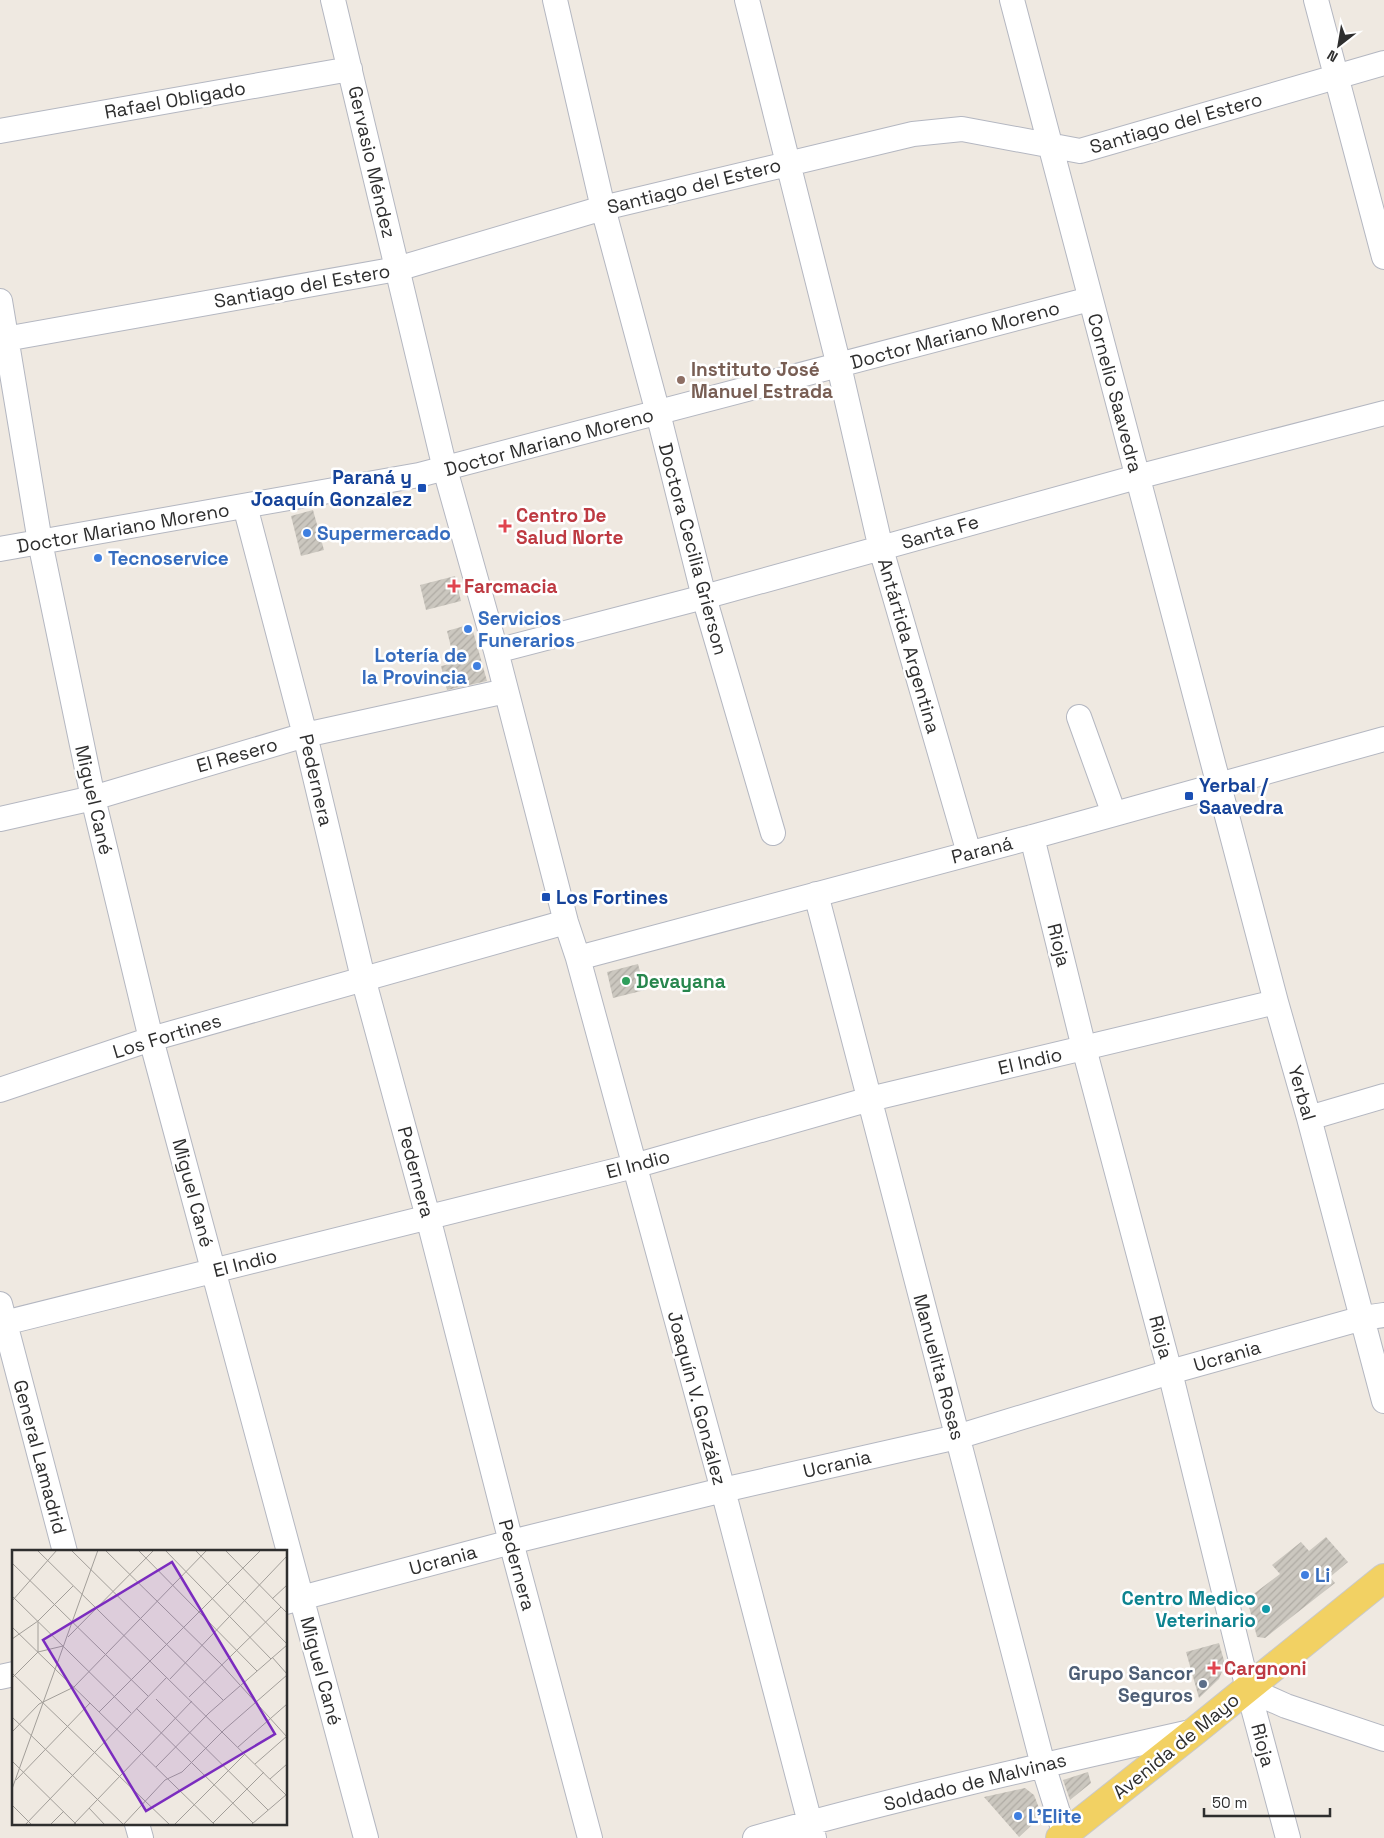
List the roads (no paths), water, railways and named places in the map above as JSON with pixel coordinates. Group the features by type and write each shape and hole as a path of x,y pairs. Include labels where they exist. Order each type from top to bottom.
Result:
{"main road":[{"name":"Avenida de Mayo","path":"1064,1837 1384,1578"}],"street":[{"name":"Gervasio Méndez","path":"333,0 445,469 506,691"},
{"name":"Doctora Cecilia Grierson","path":"555,0 603,208 658,413 704,597 773,833"},
{"name":"Antártida Argentina","path":"748,0 839,366 881,549 969,853"},
{"name":"Cornelio Saavedra","path":"1012,0 1220,785"},
{"path":"1316,0 1384,257"},
{"name":"Santiago del Estero","path":"4,340 397,268 603,208 913,134 962,129 1080,151 1336,76 1384,64"},
{"name":"Rafael Obligado","path":"0,131 350,69"},
{"name":"Doctor Mariano Moreno","path":"0,549 445,469 1090,300"},
{"name":"Miguel Cané","path":"0,301 4,340 40,542 93,798 151,1039 214,1271 282,1550"},
{"name":"Santa Fe","path":"496,651 881,549 1137,477 1384,413"},
{"name":"Pedernera","path":"245,506 305,735 363,978 428,1217 511,1542 590,1838"},
{"name":"El Resero","path":"0,819 93,798 305,735 506,691"},
{"name":"Joaquín V. González","path":"506,691 566,922 578,958 723,1490 812,1830"},
{"path":"1078,717 1114,814"},
{"name":"Paraná","path":"578,958 1032,837 1384,739"},
{"name":"Yerbal","path":"1220,785 1276,1002 1309,1118 1373,1316 1384,1401"},
{"name":"Rioja","path":"1032,837 1084,1048 1170,1372 1248,1689 1288,1838"},
{"name":"Manuelita Rosas","path":"816,894 1043,1764 1064,1837"},
{"name":"Los Fortines","path":"0,1090 151,1039 566,922"},
{"name":"El Indio","path":"2,1317 214,1271 634,1166 870,1099 1276,1002"},
{"path":"1309,1118 1384,1096"},
{"name":"Ucrania","path":"294,1600 511,1542 723,1490 957,1436 1170,1372 1373,1316"},
{"name":"General Lamadrid","path":"2,1317 64,1550"},
{"name":"Miguel Cané","path":"288,1575 366,1838"},
{"path":"1248,1689 1286,1706 1384,1739"},
{"name":"Soldado de Malvinas","path":"755,1838 812,1830 1043,1764 1195,1731"}],"place":[{"name":"Instituto José Manuel Estrada","path":"681,380"},
{"name":"Paraná y Joaquín Gonzalez","path":"422,488"},
{"name":"Centro De Salud Norte","path":"505,526"},
{"name":"Supermercado","path":"307,533"},
{"name":"Tecnoservice","path":"98,558"},
{"name":"Farcmacia","path":"454,586"},
{"name":"Servicios Funerarios","path":"468,629"},
{"name":"Lotería de la Provincia","path":"477,666"},
{"name":"Yerbal / Saavedra","path":"1189,796"},
{"name":"Los Fortines","path":"546,897"},
{"name":"Devayana","path":"626,981"},
{"name":"Li","path":"1305,1575"},
{"name":"Centro Medico Veterinario","path":"1266,1609"},
{"name":"Cargnoni","path":"1214,1668"},
{"name":"Grupo Sancor Seguros","path":"1203,1684"},
{"name":"L'Elite","path":"1018,1816"}]}
